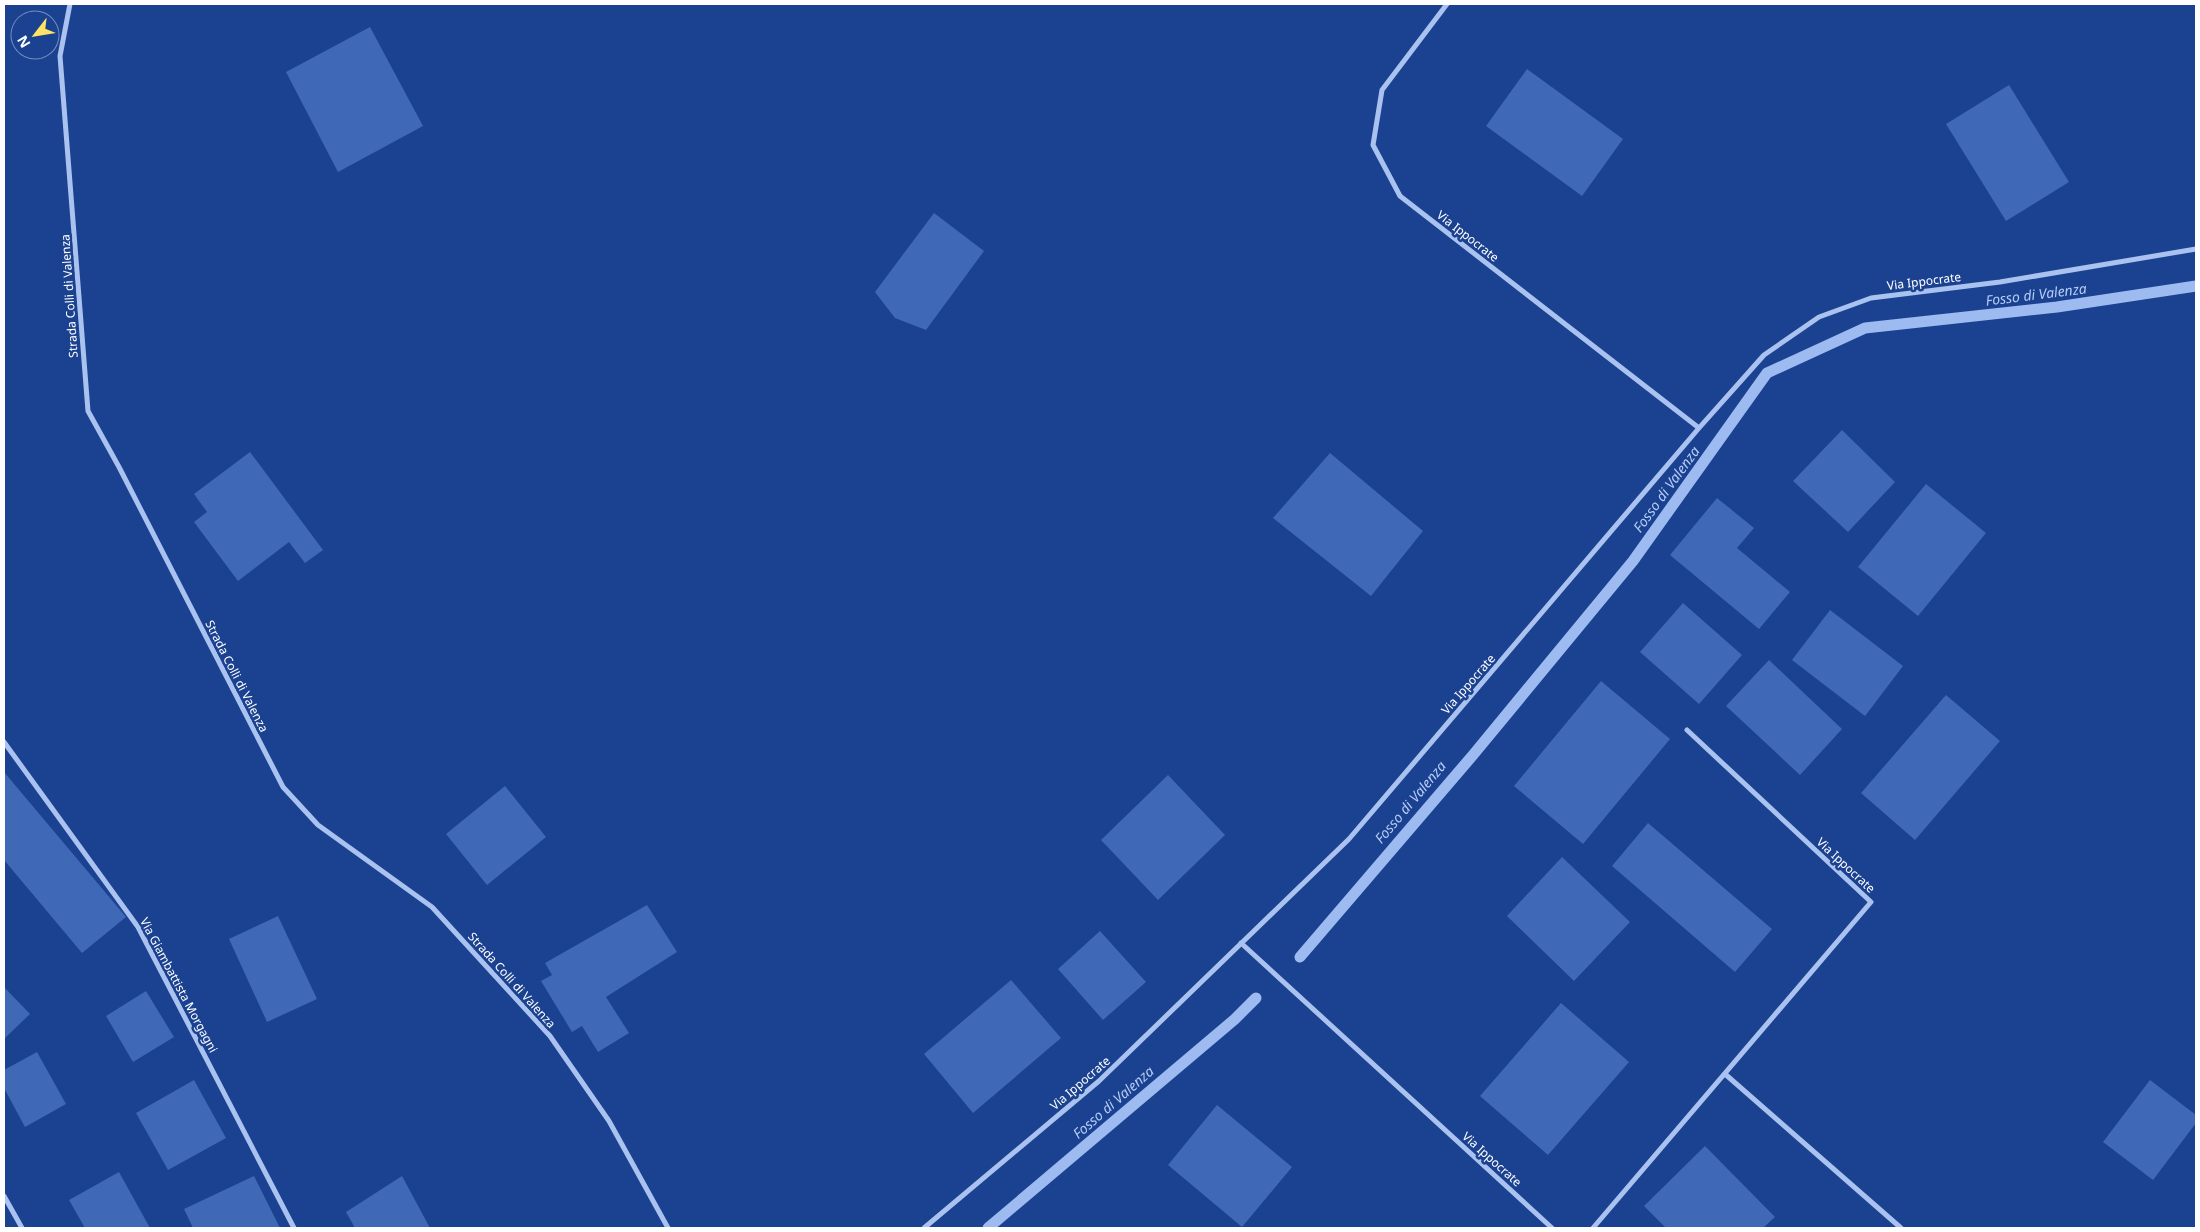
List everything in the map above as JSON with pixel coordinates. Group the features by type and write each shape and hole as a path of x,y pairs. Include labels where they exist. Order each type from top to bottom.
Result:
{"street":[{"name":"Strada Colli di Valenza","path":"70,4 60,56 88,411 124,476 283,787 318,825 432,907 550,1036 609,1121 668,1228"},
{"name":"Via Ippocrate","path":"1447,4 1382,90 1373,145 1400,196 1699,428"},
{"name":"Via Ippocrate","path":"924,1228 1098,1081 1349,839 1699,428 1764,355 1819,317 1871,298 2000,282 2196,249"},
{"name":"Via Ippocrate","path":"1593,1228 1871,902 1688,730"},
{"name":"Via Giambattista Morgagni","path":"4,742 138,927 294,1228"},
{"name":"Via Ippocrate","path":"1241,943 1552,1228"},
{"path":"1725,1074 1901,1228"},
{"path":"4,1196 22,1228"}],"building":[{"path":"370,27 423,126 338,172 286,72"},
{"path":"1527,69 1623,139 1582,196 1486,126"},
{"path":"2009,85 2069,182 2006,221 1946,124"},
{"path":"934,213 984,251 926,330 895,318 875,292"},
{"path":"1842,430 1895,482 1848,532 1793,481"},
{"path":"250,452 323,550 305,563 289,542 238,581 194,522 207,512 194,494"},
{"path":"1330,453 1423,531 1371,596 1273,518"},
{"path":"1926,484 1986,533 1918,616 1858,567"},
{"path":"1717,498 1754,528 1737,548 1790,592 1759,629 1670,555"},
{"path":"1683,603 1742,655 1699,704 1640,652"},
{"path":"1830,610 1903,666 1865,716 1792,660"},
{"path":"1769,660 1842,729 1800,775 1726,706"},
{"path":"1601,681 1670,739 1583,844 1514,786"},
{"path":"1946,695 2000,741 1915,840 1861,793"},
{"path":"4,772 126,917 82,953 4,860"},
{"path":"1168,775 1225,835 1158,900 1101,840"},
{"path":"505,786 546,837 487,885 446,834"},
{"path":"1648,823 1772,929 1735,972 1612,866"},
{"path":"1562,857 1630,922 1574,981 1507,916"},
{"path":"647,905 677,952 606,997 629,1033 598,1052 582,1026 572,1032 541,981 552,975 545,963"},
{"path":"278,916 317,999 267,1022 229,939"},
{"path":"1100,931 1146,982 1103,1020 1058,969"},
{"path":"1011,980 1061,1038 973,1113 924,1054"},
{"path":"4,987 30,1014 4,1039"},
{"path":"146,991 174,1037 133,1062 106,1016"},
{"path":"1561,1003 1629,1062 1548,1155 1480,1096"},
{"path":"37,1052 66,1104 25,1127 4,1088 4,1070"},
{"path":"194,1080 226,1138 168,1170 136,1113"},
{"path":"2150,1080 2196,1115 2196,1123 2153,1180 2103,1142"},
{"path":"1217,1105 1292,1167 1242,1227 1168,1165"},
{"path":"1705,1146 1775,1217 1763,1228 1666,1228 1644,1206"},
{"path":"119,1172 150,1228 85,1228 69,1200"},
{"path":"254,1176 280,1228 193,1228 184,1209"},
{"path":"402,1176 430,1228 355,1228 346,1212"}],"waterway":[{"name":"Fosso di Valenza","path":"1300,957 1473,755 1633,561 1767,373 1865,328 2057,307 2196,286"},
{"name":"Fosso di Valenza","path":"988,1228 1235,1019 1256,998"}]}
